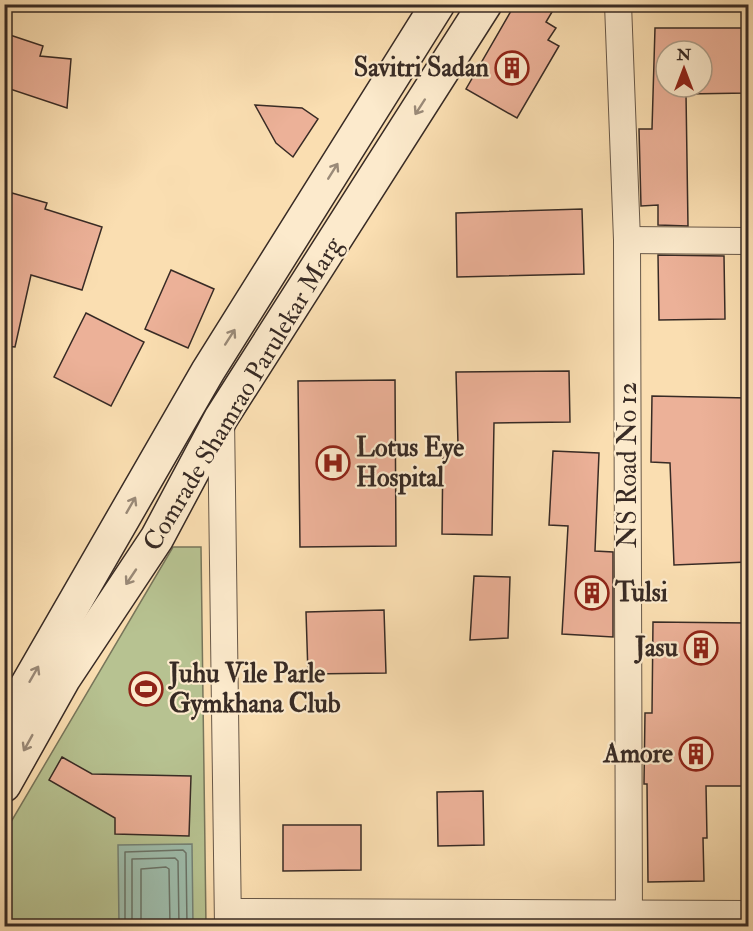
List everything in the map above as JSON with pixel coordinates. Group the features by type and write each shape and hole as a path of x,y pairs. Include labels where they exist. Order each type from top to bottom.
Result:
{"street":[{"name":"Comrade Shamrao Parulekar Marg","path":"4,725 208,371 438,4"},
{"name":"Comrade Shamrao Parulekar Marg","path":"4,785 64,678 157,538 221,418 485,4"},
{"name":"NS Road No 12","path":"618,4 627,240 629,920"},
{"path":"627,240 748,241"},
{"path":"221,418 229,919 629,920 748,914"}],"green space":[{"name":"Juhu Vile Parle Gymkhana Club","path":"173,547 201,547 206,926 5,926 5,832"}],"water":[{"path":"192,844 193,926 119,926 118,845"}],"building":[{"name":"Savitri Sadan","path":"515,4 539,4 552,12 546,22 556,28 548,40 559,46 517,118 466,89"},
{"path":"655,28 748,28 748,93 714,94 714,39 655,39"},
{"path":"4,33 43,46 40,56 71,59 67,108 4,87"},
{"path":"654,62 654,99 686,99 688,226 658,225 658,205 641,206 639,129 652,129"},
{"path":"255,105 302,108 318,119 293,157 276,143"},
{"path":"12,193 47,203 45,209 102,227 82,290 31,275 15,347 4,346 4,223"},
{"path":"582,209 584,274 457,277 456,213"},
{"path":"658,255 724,256 725,319 659,320"},
{"path":"171,270 214,289 188,348 145,329"},
{"path":"86,313 144,342 111,406 54,377"},
{"path":"569,371 570,422 494,423 492,535 442,534 443,444 458,444 456,372"},
{"path":"395,380 396,546 300,547 298,381"},
{"path":"652,396 748,398 748,562 674,565 670,463 651,462"},
{"path":"553,451 599,453 595,551 613,552 613,637 562,634 568,526 549,525"},
{"path":"474,576 510,577 508,638 470,640"},
{"path":"384,610 386,673 308,674 306,612"},
{"path":"653,622 748,623 748,674 744,723 748,724 748,786 706,786 707,838 703,838 704,881 648,882 647,784 644,784 645,713 652,713"},
{"path":"62,757 92,774 191,776 189,836 115,834 115,818 49,780"},
{"path":"483,791 484,845 438,846 437,792"},
{"path":"283,825 361,825 361,870 283,871"}],"place":[{"name":"Savitri Sadan","path":"512,68"},
{"name":"Lotus Eye Hospital","path":"333,463"},
{"name":"Tulsi","path":"592,593"},
{"name":"Jasu","path":"701,648"},
{"name":"Juhu Vile Parle Gymkhana Club","path":"146,689"},
{"name":"Amore","path":"696,754"}]}
